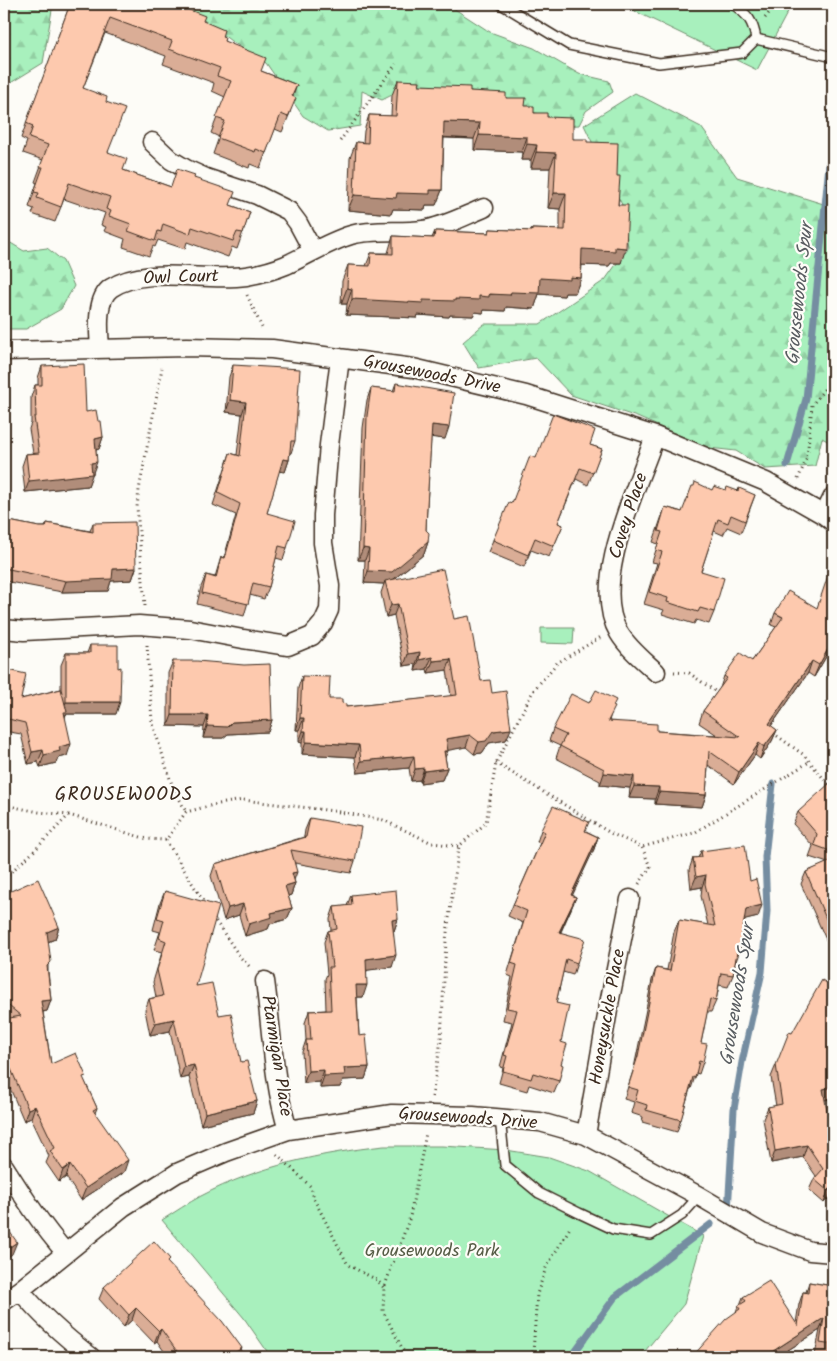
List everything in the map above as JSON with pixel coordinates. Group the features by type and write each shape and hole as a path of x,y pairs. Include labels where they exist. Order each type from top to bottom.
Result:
{"street":[{"path":"152,142 171,160 186,169 206,178 257,195 289,211 298,223 313,251"},
{"name":"Owl Court","path":"100,349 99,312 104,299 110,288 130,280 149,276 204,278 238,276 285,265 336,240 354,234 424,230 448,223 484,208"},
{"name":"Grousewoods Drive","path":"4,351 166,348 272,349 414,368 526,395 655,436 766,482 829,519"},
{"path":"4,629 24,631 146,625 190,629 243,640 288,646 312,636 323,623 329,610 330,586 323,543 323,515 329,445 340,358"},
{"name":"Covey Place","path":"655,436 617,539 609,588 612,614 619,632 639,657 656,672"},
{"path":"829,519 833,497"},
{"name":"Honeysuckle Place","path":"586,1135 610,998 630,899"},
{"name":"Ptarmigan Place","path":"265,981 274,1059 282,1110 288,1130"},
{"name":"Grousewoods Drive","path":"4,1301 123,1207 177,1173 226,1152 288,1130 392,1114 473,1116 540,1122 586,1135 699,1196 762,1233 810,1251 833,1253"},
{"path":"4,1166 29,1205 66,1253"},
{"path":"20,1290 34,1307 61,1333 90,1357"}],"lane":[{"path":"501,4 569,45 659,63 742,53 756,39"},
{"path":"733,4 745,13 754,26 756,39"},
{"path":"756,39 833,57"},
{"path":"500,1118 505,1165 539,1193 613,1229 651,1235 682,1215 699,1196"}],"path":[{"path":"340,141 396,64"},
{"path":"238,276 272,349"},
{"path":"166,348 137,507 144,585 152,721 171,782 186,812"},
{"path":"792,496 807,458 812,405 833,378"},
{"path":"412,1357 403,1350 383,1311 384,1288 410,1217 429,1115 441,1040 446,940 459,846 486,823 496,763 533,691 557,664 617,628"},
{"path":"656,672 689,673 720,695"},
{"path":"766,727 804,755 833,790"},
{"path":"496,763 612,834 642,847 694,833 809,762"},
{"path":"166,840 186,812 243,800 334,811 383,820 432,843 459,846"},
{"path":"4,805 39,812 69,815 147,839 166,840"},
{"path":"4,878 69,815"},
{"path":"166,840 240,957 265,981"},
{"path":"630,899 650,867 642,847"},
{"path":"262,1139 311,1187 314,1199 348,1265 377,1280 384,1288"},
{"path":"533,1353 538,1294 546,1268 579,1213"},
{"path":"525,1357 533,1353"},
{"path":"533,1353 542,1357"}],"green space":[{"path":"4,4 53,4 43,63 4,87"},
{"path":"183,4 447,4 490,32 534,48 579,74 609,81 613,92 586,111 579,125 562,126 546,115 406,88 382,100 362,91 360,126 328,131 303,116 266,63 231,41"},
{"path":"620,4 792,4 757,70"},
{"path":"635,93 701,127 737,177 833,207 833,444 822,438 815,466 765,469 736,451 709,448 637,417 571,395 536,358 479,368 463,342 484,324 540,324 605,280 628,248 623,207 584,125"},
{"path":"4,239 24,251 47,248 63,261 74,286 61,309 26,329 4,329"},
{"path":"541,628 574,628 573,644 541,643"},
{"name":"Grousewoods Park","path":"384,1146 442,1146 506,1150 549,1157 589,1171 703,1236 684,1304 640,1357 271,1357 244,1318 162,1220 201,1196 267,1169 313,1157"}],"building":[{"path":"70,4 183,4 182,7 205,16 203,21 224,30 222,37 225,38 224,41 266,58 261,71 297,85 292,96 296,98 288,117 281,114 266,153 256,149 255,152 218,138 225,121 216,118 231,81 217,76 220,68 169,49 172,41 110,18 83,88 107,97 106,102 125,109 108,152 127,159 123,170 171,187 177,169 195,175 194,178 235,192 230,205 250,212 243,233 237,232 233,241 192,227 190,234 163,224 161,232 158,231 155,241 128,231 131,224 109,216 111,211 106,209 110,197 69,183 61,207 37,198 39,193 34,192 48,145 29,138 33,126 26,123"},
{"path":"398,80 420,81 419,85 470,87 470,91 506,93 506,98 526,98 525,106 534,106 534,113 547,113 547,117 573,118 573,139 587,139 587,142 618,143 617,176 620,176 618,205 628,205 626,248 615,247 615,251 582,249 581,278 570,277 570,280 540,278 539,293 511,292 510,295 489,294 489,297 479,296 479,300 423,300 423,303 352,299 352,289 347,288 348,265 370,266 371,253 393,254 393,236 434,238 435,231 489,233 490,229 565,230 566,193 554,193 556,153 536,152 537,145 527,144 527,137 479,135 480,123 444,122 442,190 430,190 430,194 397,193 396,198 354,195 356,142 368,143 369,115 396,116"},
{"path":"84,364 86,412 96,410 98,421 101,421 103,437 95,439 97,462 91,463 92,474 29,481 26,454 39,453 34,417 36,417 35,385 42,385 42,366"},
{"path":"233,365 300,369 295,441 291,441 289,460 283,459 267,513 295,521 287,548 279,546 269,587 253,583 248,604 202,593 206,575 216,578 221,557 225,558 240,504 218,493 230,453 240,456 246,402 230,400"},
{"path":"396,383 454,393 449,427 432,425 426,530 429,533 428,542 392,572 368,571 369,549 363,548 367,416 371,388 395,391"},
{"path":"553,414 595,430 590,445 602,449 593,473 580,468 558,523 563,525 554,546 535,538 528,555 493,540 509,502 512,503 530,456 536,458"},
{"path":"695,482 712,490 714,486 726,490 727,487 738,491 739,488 755,495 745,521 731,515 728,523 718,519 701,571 724,578 714,612 700,608 698,612 667,602 668,598 649,592 662,552 656,550 662,532 658,531 665,507 682,512"},
{"path":"4,520 39,527 46,527 47,523 93,532 93,523 135,522 136,568 113,569 112,579 66,581 4,568"},
{"path":"833,561 833,640 819,665 812,661 769,724 777,730 764,747 759,743 739,772 709,751 706,795 659,792 659,787 634,786 634,776 604,773 604,769 560,746 566,735 553,729 571,694 589,703 596,690 616,700 613,706 615,707 608,721 657,724 657,731 740,737 703,711 727,678 724,676 740,653 752,661 783,617 775,613 788,591 817,608"},
{"path":"443,569 454,619 469,616 481,681 490,680 492,693 506,691 511,729 493,731 486,741 479,742 470,735 446,739 448,751 444,751 447,768 424,771 424,768 415,769 414,756 361,761 359,745 306,742 306,731 303,731 304,718 300,718 302,676 330,677 329,699 342,699 342,703 346,704 346,707 457,695 451,659 433,661 432,657 419,660 420,652 408,654 398,604 391,605 385,581"},
{"path":"90,645 118,645 118,668 121,667 120,702 66,702 66,653 90,653"},
{"path":"173,661 244,665 270,664 272,720 232,722 227,727 207,726 208,715 172,715"},
{"path":"4,665 9,666 8,670 26,674 21,699 61,689 67,712 64,712 71,744 59,747 60,751 44,755 43,750 32,752 25,723 4,718"},
{"path":"831,782 833,785 833,852 814,845 817,834 798,812"},
{"path":"553,806 589,822 585,831 598,837 571,895 576,897 559,932 585,939 577,963 566,959 556,1003 569,1006 561,1042 567,1044 561,1064 563,1065 559,1081 533,1073 531,1079 503,1071 507,1056 504,1055 517,1010 507,1008 517,965 511,963 527,911 513,905 545,832 541,830"},
{"path":"310,818 361,827 355,861 291,850 297,872 292,873 295,883 285,886 292,908 271,913 272,917 249,924 243,904 228,908 215,864 306,837"},
{"path":"745,845 750,881 756,879 762,905 746,909 739,953 737,952 733,975 721,973 716,1001 710,999 701,1043 707,1044 703,1062 699,1061 681,1120 646,1110 647,1105 635,1101 638,1090 628,1087 638,1056 656,968 670,971 679,920 715,926 705,884 706,875 696,877 693,858 702,857 701,851"},
{"path":"833,860 833,935 806,872"},
{"path":"38,879 59,927 47,932 51,962 47,966 51,1000 41,1001 51,1064 76,1053 86,1076 83,1077 97,1108 93,1110 128,1160 86,1188 70,1165 63,1170 50,1151 55,1148 35,1106 28,1109 11,1069 8,1069 4,1042 4,1019 21,1016 4,1002 4,950 9,945 4,934 4,894"},
{"path":"396,890 398,919 392,920 396,955 366,959 367,985 356,985 359,1036 366,1035 369,1067 344,1068 345,1075 324,1076 324,1070 308,1071 306,1040 311,1040 309,1011 331,1010 329,967 332,967 328,931 337,929 334,907 352,905 351,895"},
{"path":"165,891 219,906 196,986 212,983 219,1015 231,1013 241,1062 247,1061 257,1101 205,1113 194,1065 184,1067 174,1019 155,1023 149,999 163,996 157,970 166,941 159,938 164,920 157,918"},
{"path":"822,980 833,987 833,1043 828,1053 833,1087 823,1089 827,1111 833,1118 833,1188 828,1191 814,1179 823,1169 807,1145 775,1151 768,1107 782,1104 776,1065 789,1032 792,1033"},
{"path":"4,1224 17,1242 4,1251"},
{"path":"154,1241 170,1259 167,1262 222,1321 242,1348 231,1357 181,1357 161,1329 159,1331 136,1308 129,1315 104,1287"},
{"path":"769,1281 798,1326 803,1292 808,1293 809,1282 833,1286 833,1345 820,1343 824,1318 764,1357 692,1357 726,1319 740,1309 738,1306 746,1301 743,1297"}],"waterway":[{"name":"Grousewoods Spur","path":"787,465 806,399 833,124"},
{"name":"Grousewoods Spur","path":"728,1211 734,1109 742,1062 762,972 767,911 765,857 773,784"},
{"name":"Grousewoods Spur","path":"573,1357 615,1297 711,1224"}],"district":[{"name":"GROUSEWOODS","path":"124,795"}]}
